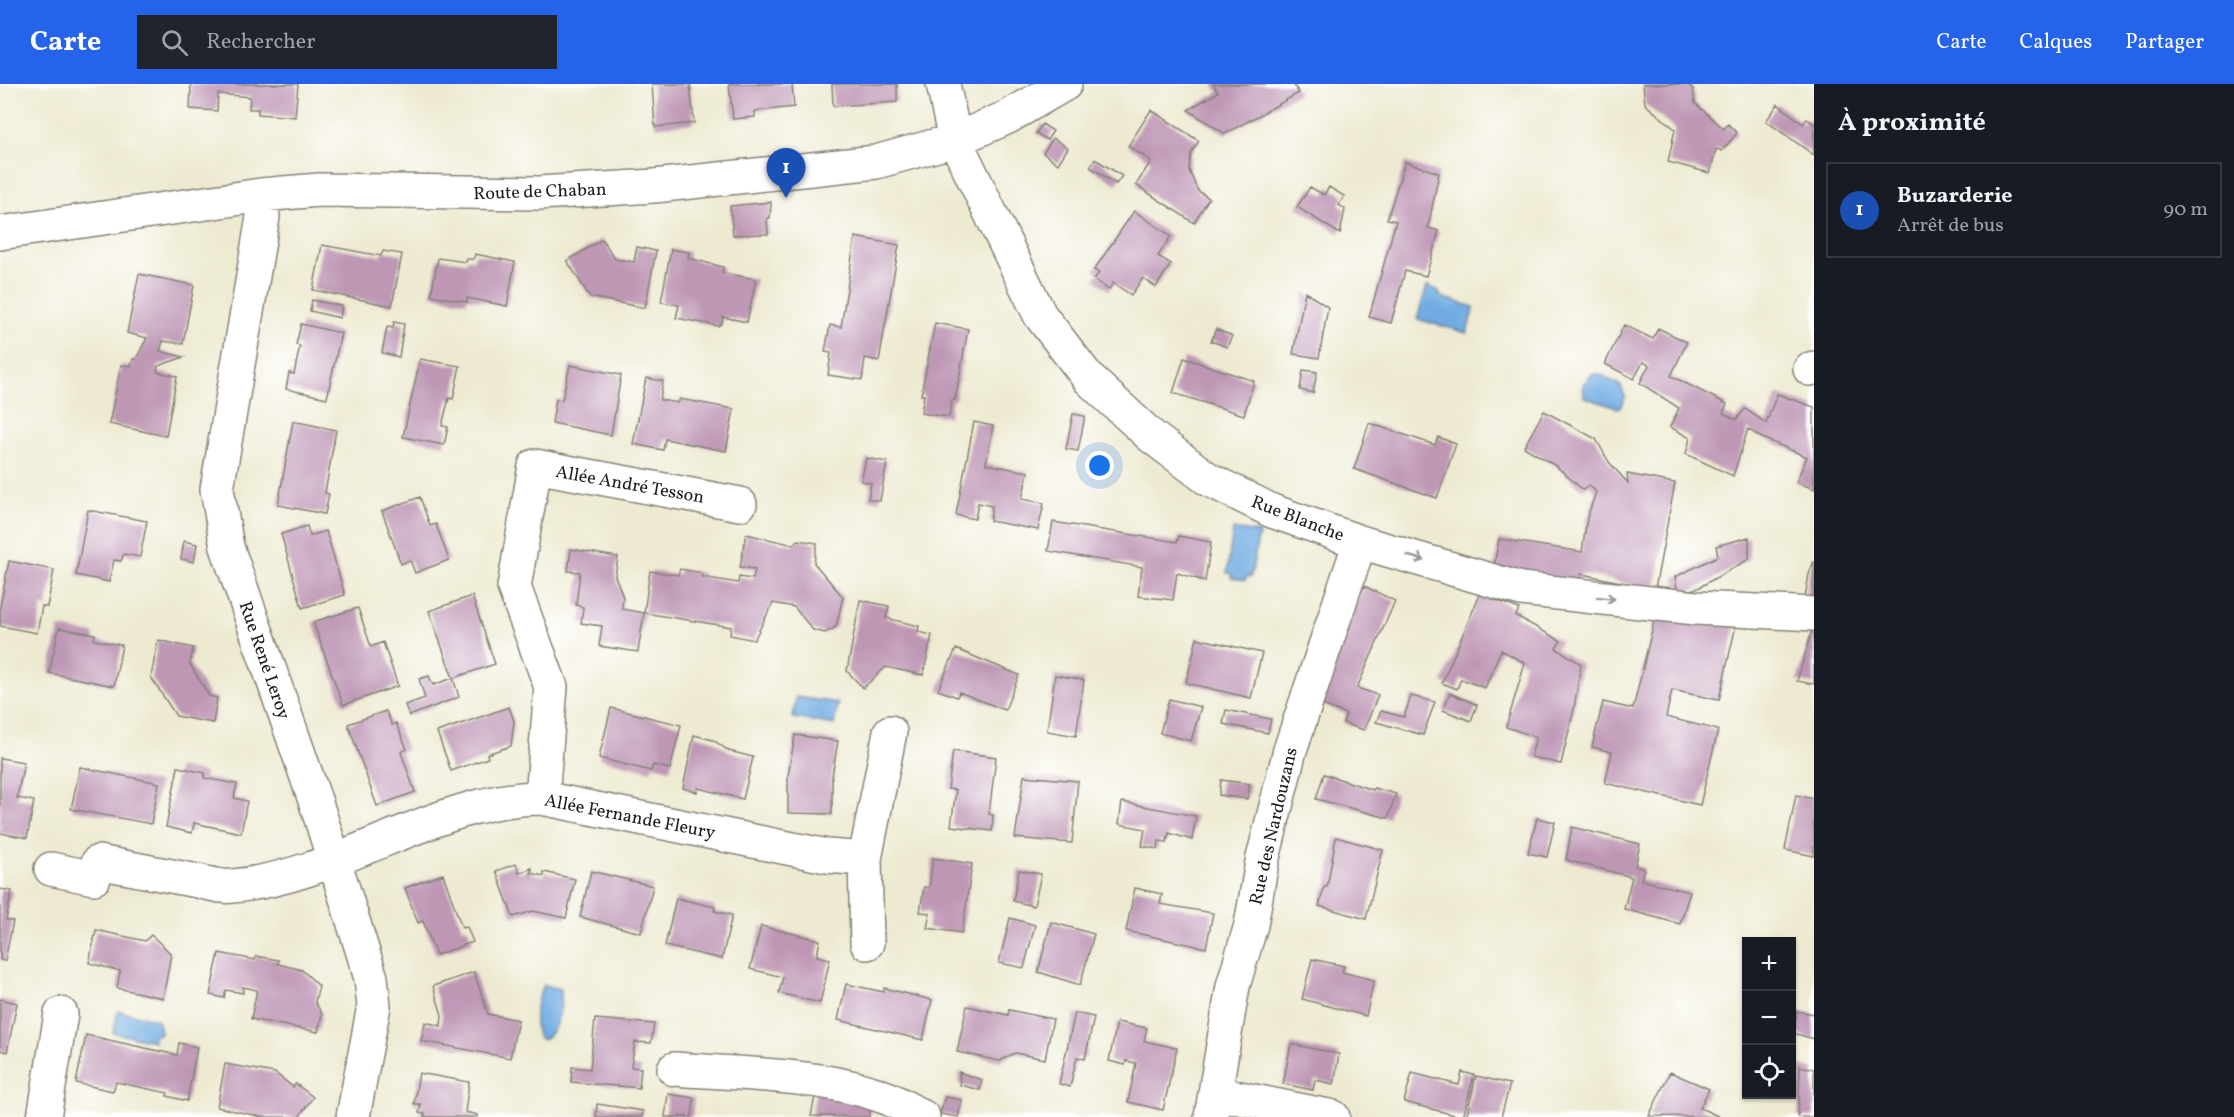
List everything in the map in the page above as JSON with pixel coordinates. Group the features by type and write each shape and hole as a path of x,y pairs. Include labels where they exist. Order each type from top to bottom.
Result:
{"street":[{"name":"Rue Blanche","path":"942,84 955,140 1040,315 1089,379 1151,436 1208,479 1272,511 1360,542 1521,589 1696,608 1814,614"},
{"name":"Route de Chaban","path":"0,232 261,195 318,190 539,194 654,186 876,162 955,140 1008,117 1065,84"},
{"name":"Rue René Leroy","path":"261,195 263,217 217,489 227,547 317,806 371,978 374,1006 353,1117"},
{"name":"Allée André Tesson","path":"542,798 551,687 514,587 536,466 740,504"},
{"name":"Rue des Nardouzans","path":"1213,1105 1233,986 1251,925 1262,862 1290,750 1360,542"},
{"path":"867,943 865,859 890,732"},
{"name":"Allée Fernande Fleury","path":"51,869 94,878 98,862 230,887 281,878 333,861 466,809 512,798 542,798 826,856 865,859"},
{"path":"44,1117 61,1014"},
{"path":"674,1069 848,1086 887,1098 923,1117"},
{"path":"1213,1105 1333,1117"}],"water":[{"path":"1427,286 1438,290 1441,297 1474,307 1467,333 1417,319"},
{"path":"1592,374 1600,374 1621,386 1625,397 1622,406 1617,408 1584,397 1583,384"},
{"path":"1233,529 1259,533 1251,577 1247,576 1246,580 1231,578 1232,574 1227,573"},
{"path":"796,697 838,703 834,725 793,718"},
{"path":"544,985 561,989 561,996 556,1024 544,1040 539,1038 535,1019 536,1006"},
{"path":"118,1011 158,1020 160,1033 154,1037 154,1041 113,1033"}],"building":[{"path":"191,84 298,84 295,117 258,114 258,109 249,109 250,97 218,94 217,111 190,109"},
{"path":"652,84 690,84 694,123 655,127"},
{"path":"729,84 792,84 794,107 755,111 755,117 733,119"},
{"path":"832,84 897,84 897,102 833,106"},
{"path":"1213,84 1293,84 1299,93 1225,134 1188,110 1218,92"},
{"path":"1643,84 1687,84 1693,89 1695,103 1724,129 1728,124 1737,133 1722,151 1716,149 1710,173 1668,162 1675,129 1645,104"},
{"path":"1778,104 1803,124 1807,119 1814,124 1814,155 1766,121"},
{"path":"1151,110 1199,141 1191,153 1189,170 1198,191 1209,198 1194,223 1136,185 1151,161 1128,146"},
{"path":"1042,124 1053,131 1047,140 1036,133"},
{"path":"1053,138 1068,148 1058,164 1043,153"},
{"path":"1095,159 1122,176 1116,184 1090,167"},
{"path":"1405,162 1439,173 1428,228 1439,231 1426,276 1405,271 1391,323 1369,317 1396,221 1387,219"},
{"path":"1310,187 1324,195 1329,187 1344,196 1339,205 1345,209 1340,234 1297,207"},
{"path":"771,202 770,218 767,218 768,234 733,235 730,206"},
{"path":"1134,211 1171,236 1158,256 1171,264 1156,287 1143,278 1131,295 1113,283 1109,290 1094,279 1099,273 1094,270"},
{"path":"855,237 899,245 879,361 865,358 862,380 828,375 831,353 825,352 830,325 841,327"},
{"path":"602,239 615,259 634,262 637,247 656,251 645,308 590,297 567,261"},
{"path":"322,245 381,256 383,251 402,254 392,306 313,290"},
{"path":"671,249 689,252 688,258 723,267 722,273 756,279 747,322 723,317 722,323 718,326 676,318 679,305 661,302"},
{"path":"475,254 515,262 507,306 467,298 467,302 431,295 438,258 466,262 467,259 474,259"},
{"path":"139,274 194,285 183,344 163,341 160,351 184,357 158,366 157,372 177,376 166,436 109,424 121,365 131,366 147,338 127,333"},
{"path":"1305,292 1328,307 1319,358 1293,354"},
{"path":"312,300 342,306 340,318 310,311"},
{"path":"394,322 404,324 399,357 382,353 387,327 393,328"},
{"path":"935,323 968,329 955,400 952,400 949,417 921,413 924,395 921,395"},
{"path":"301,324 341,333 327,398 286,389 289,373 294,374 300,346 296,345"},
{"path":"1624,325 1653,339 1658,328 1687,342 1671,376 1727,404 1723,413 1736,420 1745,409 1766,423 1777,394 1814,407 1814,489 1796,482 1807,457 1760,437 1748,429 1733,476 1686,454 1690,438 1670,427 1679,408 1640,383 1649,365 1643,362 1634,379 1605,364"},
{"path":"1216,329 1232,336 1227,347 1211,341"},
{"path":"1184,358 1254,381 1244,415 1173,393"},
{"path":"420,359 460,366 453,399 449,398 442,426 448,427 444,445 403,437"},
{"path":"570,365 621,375 611,435 552,423 556,399 562,400"},
{"path":"1303,370 1317,372 1313,393 1300,390"},
{"path":"646,378 663,381 660,400 678,403 680,399 734,409 726,451 665,439 663,450 633,444"},
{"path":"1544,411 1596,439 1609,462 1628,483 1627,474 1675,483 1655,589 1581,574 1579,585 1493,572 1499,539 1582,552 1587,518 1596,492 1589,485 1583,490 1556,466 1524,447"},
{"path":"1073,414 1085,416 1078,451 1066,449"},
{"path":"293,421 336,430 325,493 329,494 325,514 278,505"},
{"path":"974,422 993,426 986,464 1028,472 1022,499 1044,503 1038,530 990,521 992,506 978,503 975,519 956,515"},
{"path":"1369,423 1435,445 1438,437 1456,444 1437,498 1354,469"},
{"path":"866,458 887,462 880,501 868,499 871,483 861,481"},
{"path":"420,497 430,526 436,524 449,560 415,573 410,560 401,564 382,511"},
{"path":"88,510 147,521 140,557 124,554 121,561 114,560 109,582 76,575"},
{"path":"1053,522 1177,542 1179,536 1211,542 1205,581 1177,573 1173,600 1138,596 1142,567 1048,551"},
{"path":"307,526 310,536 326,531 345,595 302,608 281,534"},
{"path":"746,534 794,545 798,540 817,543 814,563 843,597 836,627 825,633 813,630 794,607 773,603 754,640 730,635 731,627 644,613 650,571 678,575 680,569 703,573 702,577 738,583 739,577 753,579 755,569 740,567"},
{"path":"1749,537 1749,559 1698,588 1678,593 1675,577 1718,556 1716,546"},
{"path":"184,541 197,544 194,562 181,559"},
{"path":"571,549 618,557 615,576 623,597 622,609 644,613 638,652 599,646 602,626 581,623 583,607 576,605 580,572 568,571"},
{"path":"9,561 54,570 47,607 42,606 37,633 0,626 0,607"},
{"path":"1814,561 1814,605 1804,604 1809,574"},
{"path":"1364,586 1395,601 1357,688 1378,695 1364,730 1343,723 1346,714 1314,702"},
{"path":"1480,594 1519,609 1516,616 1561,641 1556,648 1581,664 1574,709 1561,764 1531,757 1536,737 1506,727 1525,663 1501,650 1485,688 1461,679 1457,689 1442,683"},
{"path":"472,596 495,664 453,678 429,611"},
{"path":"860,600 889,606 886,618 919,626 918,632 932,635 923,675 886,667 863,688 847,671"},
{"path":"358,608 371,647 383,642 398,686 343,705 313,622"},
{"path":"1656,613 1736,625 1719,700 1672,690 1666,717 1718,730 1700,805 1605,783 1612,752 1592,747 1603,702 1633,709"},
{"path":"1814,624 1814,682 1813,684 1797,681"},
{"path":"59,628 95,634 94,640 122,645 114,686 49,673"},
{"path":"1197,638 1262,653 1251,698 1186,683"},
{"path":"158,640 193,648 190,664 209,696 217,698 213,723 176,716 151,677"},
{"path":"956,649 1019,675 1005,710 959,692 957,697 938,690"},
{"path":"1055,675 1084,680 1076,736 1047,731"},
{"path":"429,676 433,685 453,678 459,697 409,716 405,705 425,698 419,679"},
{"path":"1450,693 1477,705 1471,721 1443,710"},
{"path":"1411,696 1435,702 1423,735 1376,722 1381,711 1404,717"},
{"path":"1169,699 1201,707 1191,741 1160,733"},
{"path":"509,707 514,721 511,746 487,754 488,758 451,771 437,732"},
{"path":"611,708 681,725 670,769 653,765 651,771 599,758"},
{"path":"1226,710 1271,719 1268,733 1223,724"},
{"path":"386,711 392,725 396,723 407,749 401,752 415,792 377,806 348,724"},
{"path":"694,735 713,740 729,751 753,757 743,799 698,788 697,792 683,788"},
{"path":"795,735 838,741 832,776 832,814 788,813 788,776"},
{"path":"953,751 996,757 989,814 993,815 992,831 951,826 956,790 948,789"},
{"path":"0,758 24,762 17,798 34,801 27,838 0,833"},
{"path":"80,767 159,783 151,824 71,809"},
{"path":"178,767 205,773 204,778 237,784 234,798 247,801 241,833 194,823 192,833 166,827"},
{"path":"1324,774 1373,790 1374,788 1396,794 1388,818 1316,799"},
{"path":"1024,776 1078,781 1072,843 1015,838"},
{"path":"1221,780 1250,784 1247,799 1219,795"},
{"path":"1796,795 1814,799 1814,856 1785,850"},
{"path":"1122,802 1196,816 1192,840 1169,833 1167,842 1159,841 1158,849 1142,846 1145,829 1119,824"},
{"path":"1537,818 1555,822 1547,857 1528,853"},
{"path":"1572,827 1640,844 1635,866 1644,868 1641,880 1690,892 1680,924 1624,909 1632,877 1566,860"},
{"path":"1336,837 1383,850 1366,919 1319,906 1324,887 1327,887"},
{"path":"933,858 972,864 962,933 927,928 930,913 920,912 924,887 929,888"},
{"path":"516,864 519,873 532,868 531,873 544,876 544,872 575,879 566,918 533,911 513,917 496,871"},
{"path":"1019,870 1041,874 1034,906 1013,901"},
{"path":"591,871 653,886 641,933 580,917"},
{"path":"443,874 462,928 467,927 473,942 436,955 423,921 418,923 405,888"},
{"path":"1135,888 1162,894 1160,904 1213,913 1206,948 1126,931"},
{"path":"0,889 12,891 6,920 13,921 5,961 0,960"},
{"path":"676,898 715,907 714,911 732,915 722,959 665,946"},
{"path":"1010,918 1035,925 1024,968 999,963"},
{"path":"1051,922 1094,934 1080,985 1038,972"},
{"path":"761,926 820,940 817,956 830,959 820,1003 779,993 783,977 750,969"},
{"path":"96,930 145,941 151,935 171,954 163,998 117,988 120,971 89,963"},
{"path":"219,953 255,960 256,956 279,960 278,964 302,970 319,986 315,1002 322,1014 318,1032 251,1019 257,990 243,987 243,993 226,990 224,998 210,995"},
{"path":"1312,959 1344,966 1342,972 1374,980 1366,1016 1302,999"},
{"path":"474,972 488,1014 518,1020 510,1058 421,1041 425,1022 441,1026 442,1015 433,986"},
{"path":"846,984 884,992 884,988 932,1000 923,1040 838,1020"},
{"path":"0,999 17,1003 7,1052 0,1050"},
{"path":"967,1006 1008,1015 1009,1010 1053,1019 1045,1059 1015,1053 1000,1061 957,1052"},
{"path":"1797,1011 1814,1014 1814,1039 1796,1034"},
{"path":"1075,1013 1094,1017 1085,1059 1077,1057 1070,1087 1059,1084"},
{"path":"595,1019 654,1024 651,1043 635,1042 631,1067 641,1068 639,1088 571,1082 572,1067 590,1069"},
{"path":"1117,1022 1147,1028 1144,1041 1177,1048 1163,1110 1128,1102 1136,1063 1126,1061 1125,1065 1109,1061"},
{"path":"86,1035 177,1055 179,1043 197,1047 187,1101 167,1096 168,1093 116,1082 113,1091 76,1083"},
{"path":"1291,1044 1339,1054 1334,1084 1315,1080 1313,1090 1283,1084"},
{"path":"225,1064 275,1073 293,1087 296,1084 313,1097 299,1117 262,1117 217,1107"},
{"path":"1800,1066 1814,1069 1814,1117 1798,1117"},
{"path":"959,1072 982,1080 980,1090 960,1085"},
{"path":"1462,1072 1474,1075 1463,1117 1404,1102 1412,1073 1459,1085"},
{"path":"1670,1072 1709,1089 1700,1108 1720,1117 1649,1116"},
{"path":"419,1073 469,1082 465,1112 478,1115 477,1117 424,1117 425,1114 419,1113 421,1104 414,1104"},
{"path":"1476,1076 1510,1084 1501,1117 1466,1117"},
{"path":"816,1091 872,1101 869,1117 811,1116"},
{"path":"668,1094 694,1098 692,1117 665,1117"},
{"path":"945,1097 962,1100 958,1117 940,1114"},
{"path":"597,1104 643,1111 642,1117 596,1117"}],"place":[{"name":"Buzarderie","path":"786,198"}]}
